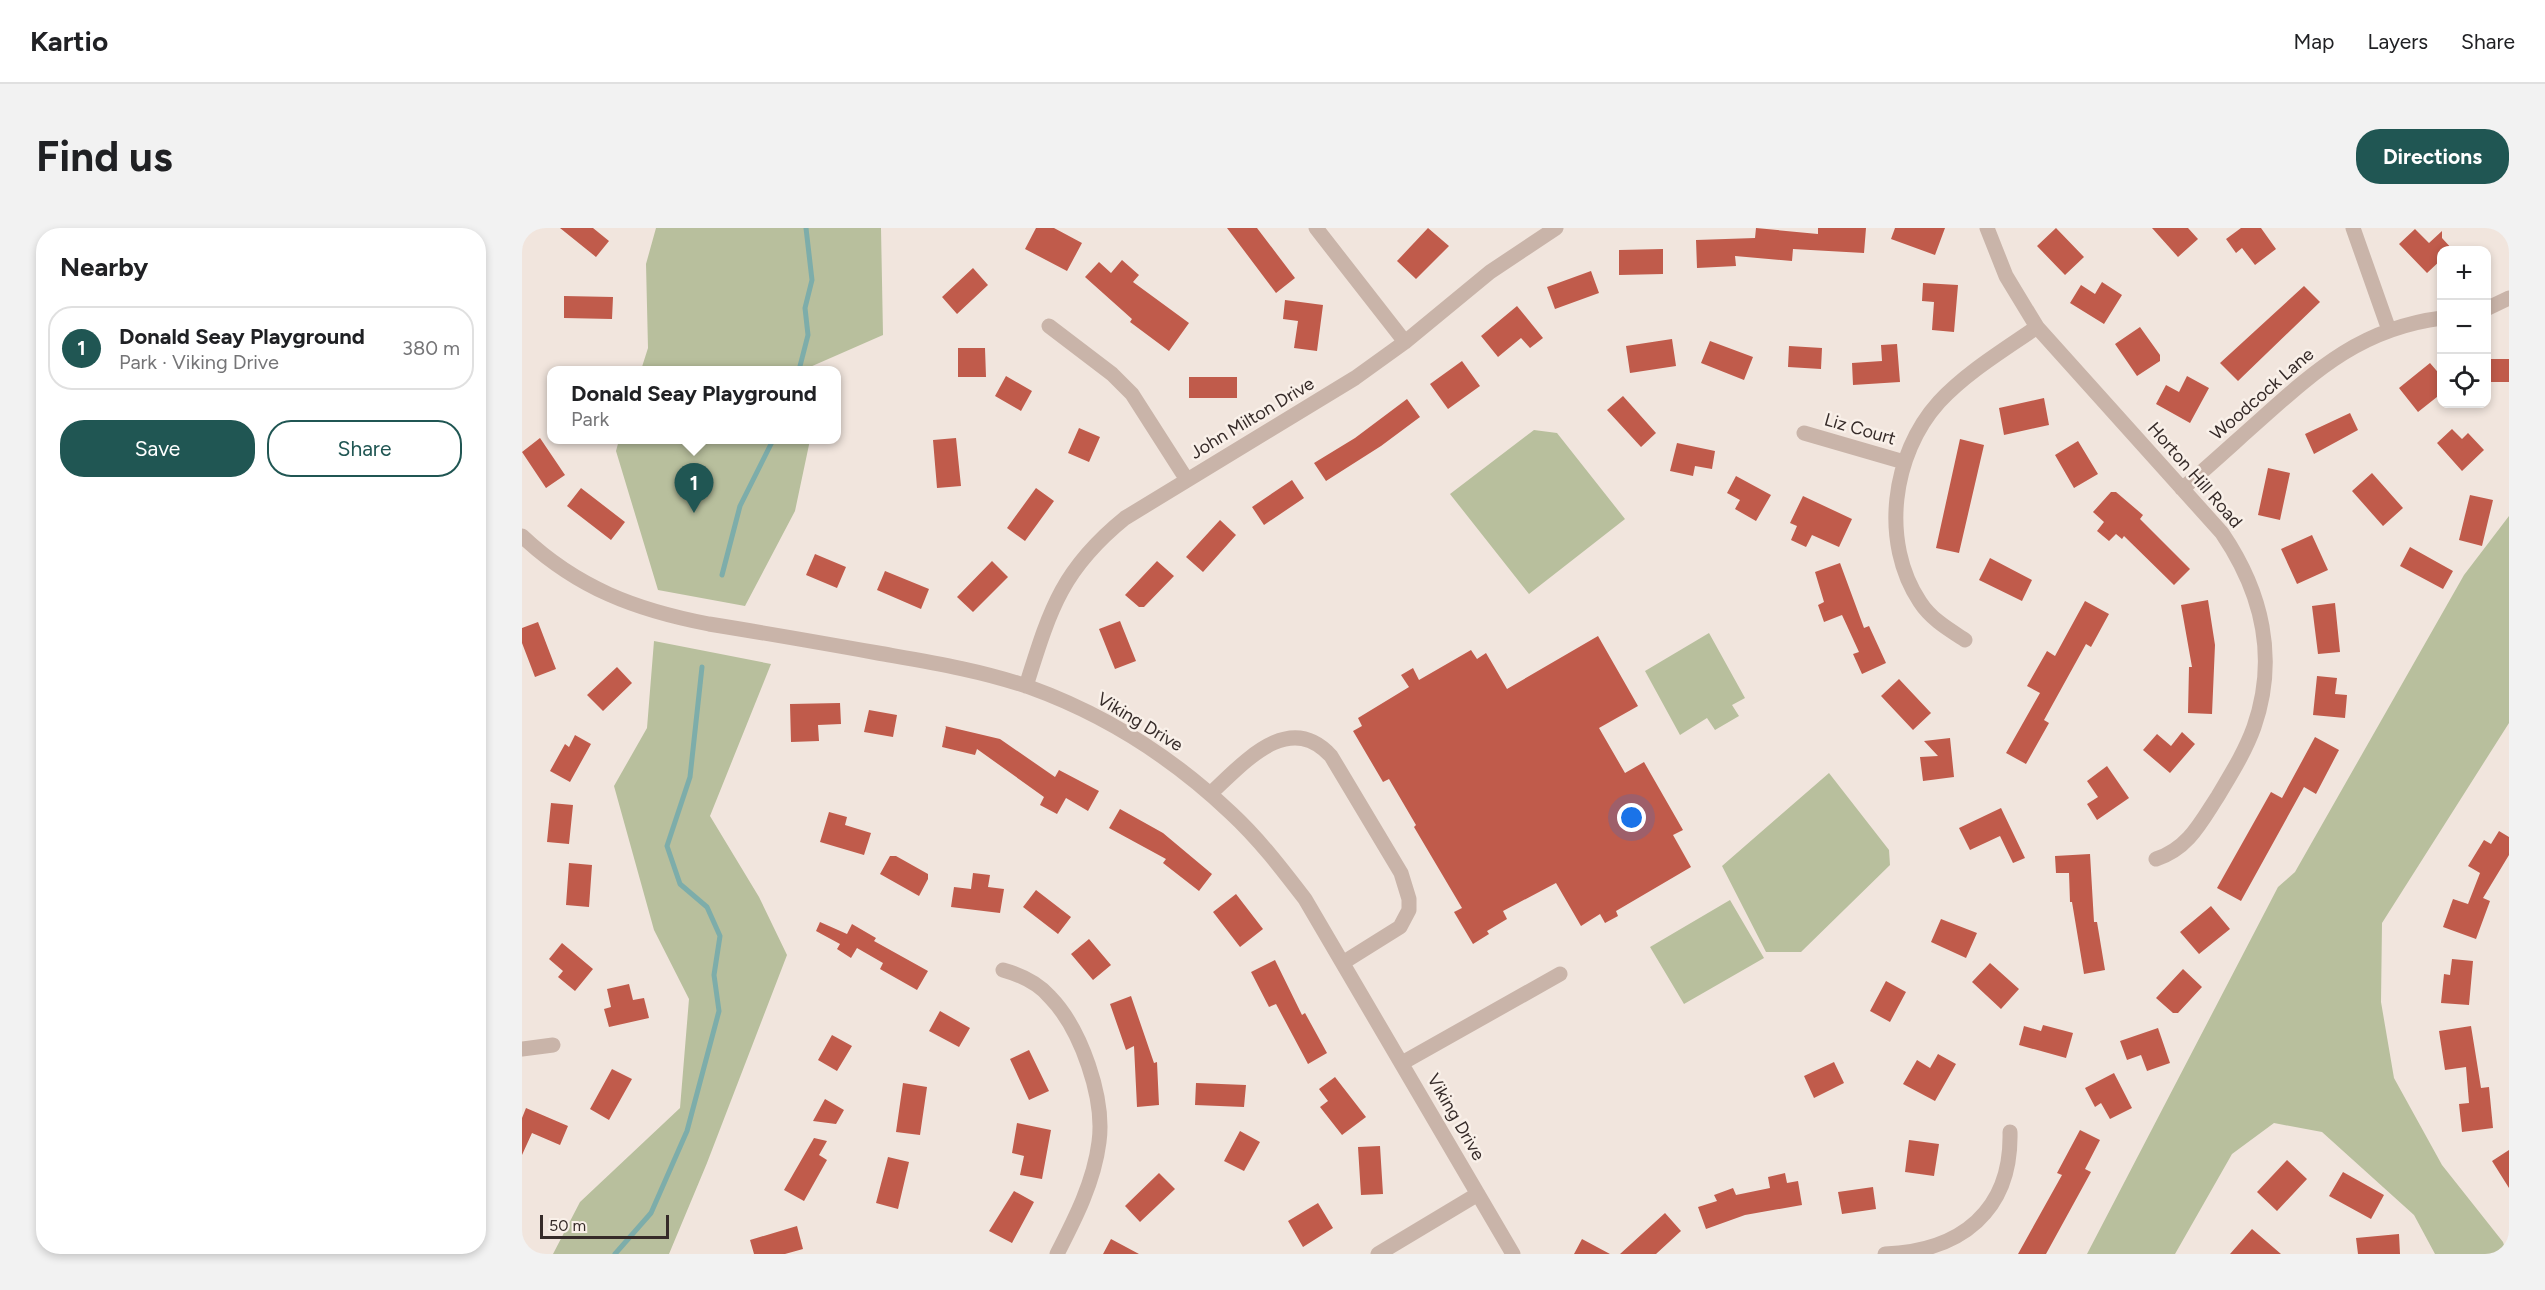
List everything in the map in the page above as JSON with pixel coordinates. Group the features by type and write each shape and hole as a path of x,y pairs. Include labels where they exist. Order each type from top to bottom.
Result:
{"street":[{"path":"1316,228 1406,342"},
{"name":"John Milton Drive","path":"1026,686 1047,619 1061,590 1078,563 1102,537 1125,518 1355,378 1406,342 1490,272 1556,228"},
{"name":"Horton Hill Road","path":"1986,228 2006,276 2037,327 2222,533 2238,556 2251,582 2259,610 2264,639 2265,668 2262,698 2254,727 2241,756 2194,834 2180,848 2156,859"},
{"path":"2353,228 2389,330"},
{"path":"2491,307 2509,298"},
{"name":"Woodcock Lane","path":"2182,489 2324,364 2389,330 2410,323 2437,319"},
{"path":"1049,326 1112,374 1132,394 1187,480"},
{"path":"1965,640 1945,628 1927,612 1911,585 1901,559 1897,537 1896,509 1899,482 1913,441 1939,402 1992,359 2037,327"},
{"name":"Liz Court","path":"1804,433 1904,462"},
{"name":"Viking Drive","path":"522,536 552,562 586,585 629,604 664,615 942,664 1026,686 1094,715 1124,731 1179,768 1233,814 1274,859 1305,899 1344,962 1513,1254"},
{"path":"1210,794 1256,752 1283,739 1308,740 1331,756 1401,873 1410,899 1409,910 1400,927 1344,962"},
{"path":"1003,970 1035,984 1051,997 1068,1021 1082,1048 1092,1078 1098,1109 1098,1149 1086,1191 1057,1254"},
{"path":"1402,1063 1560,974"},
{"path":"522,1049 553,1045"},
{"path":"1886,1254 1904,1253 1938,1245 1959,1235 1977,1222 1992,1205 2007,1173 2010,1132"},
{"path":"1377,1254 1478,1194"}],"green space":[{"path":"656,228 881,228 883,335 812,366 642,366 648,348 646,264"},
{"path":"1534,430 1557,433 1625,519 1529,594 1450,494"},
{"path":"618,444 809,444 795,511 745,606 658,590 616,451"},
{"path":"2509,516 2509,723 2382,923 2381,1002 2394,1078 2442,1165 2503,1242 2507,1254 2435,1254 2414,1215 2322,1132 2274,1123 2232,1154 2175,1254 2087,1254 2278,887 2295,872 2464,575"},
{"path":"1709,633 1745,698 1732,705 1739,716 1715,730 1707,718 1680,735 1645,671"},
{"path":"654,641 771,664 710,816 759,897 787,955 707,1163 669,1254 553,1254 580,1202 680,1108 689,999 654,930 614,786 647,728"},
{"path":"1829,773 1889,850 1890,865 1801,952 1766,952 1722,866"},
{"path":"1730,900 1764,958 1684,1004 1650,947"}],"building":[{"path":"560,228 593,228 609,241 596,257"},
{"path":"1036,228 1054,228 1082,243 1067,271 1025,249"},
{"path":"1227,228 1257,228 1295,278 1276,293"},
{"path":"1428,228 1449,246 1416,279 1397,261"},
{"path":"1756,228 1818,234 1818,228 1866,228 1864,253 1793,249 1792,261 1735,256 1736,266 1697,268 1696,240 1755,238"},
{"path":"1895,228 1945,228 1935,255 1891,239"},
{"path":"2056,228 2084,257 2065,275 2037,246"},
{"path":"2152,228 2188,228 2198,239 2178,257"},
{"path":"2241,228 2261,228 2276,249 2255,265 2242,248 2236,253 2226,239"},
{"path":"2415,229 2429,243 2442,231 2442,238 2449,246 2437,246 2437,264 2427,273 2399,244"},
{"path":"1663,249 1663,274 1619,275 1619,250"},
{"path":"1122,260 1139,275 1133,282 1189,323 1169,351 1130,322 1132,319 1085,277 1099,262 1111,273"},
{"path":"973,268 988,285 957,314 942,297"},
{"path":"1591,271 1599,293 1555,309 1547,287"},
{"path":"2102,282 2122,295 2104,324 2070,303 2081,285 2095,294"},
{"path":"1923,283 1958,285 1954,332 1932,330 1934,302 1922,301"},
{"path":"2304,286 2320,302 2238,381 2220,363"},
{"path":"564,296 613,297 612,319 564,318"},
{"path":"1285,300 1323,305 1317,351 1294,348 1298,321 1283,319"},
{"path":"1517,306 1543,338 1530,348 1521,338 1498,357 1481,336"},
{"path":"2140,327 2160,355 2160,361 2137,376 2115,344"},
{"path":"1672,339 1676,366 1630,373 1626,346"},
{"path":"1710,341 1753,357 1744,380 1701,363"},
{"path":"1897,344 1900,382 1853,385 1852,363 1882,361 1881,345"},
{"path":"1789,346 1822,348 1821,369 1788,367"},
{"path":"958,348 985,348 986,377 958,377"},
{"path":"2491,359 2509,359 2509,382 2491,382"},
{"path":"1462,361 1480,386 1448,409 1430,384"},
{"path":"2430,363 2437,371 2437,397 2418,412 2399,388"},
{"path":"1006,376 1032,391 1021,411 995,396"},
{"path":"2187,376 2209,388 2190,423 2156,404 2166,385 2179,392"},
{"path":"1189,377 1237,377 1237,398 1189,398"},
{"path":"1623,396 1656,433 1641,447 1607,410"},
{"path":"2044,398 2049,425 2004,435 1999,408"},
{"path":"1407,399 1420,417 1381,446 1326,481 1314,463 1355,438"},
{"path":"2350,413 2358,430 2314,454 2305,434"},
{"path":"1079,428 1100,437 1089,462 1068,453"},
{"path":"2452,429 2462,439 2468,433 2484,450 2462,471 2437,443"},
{"path":"540,438 565,475 546,488 522,452"},
{"path":"956,438 961,486 937,488 933,440"},
{"path":"1960,439 1984,445 1959,553 1936,548"},
{"path":"2078,441 2098,474 2074,488 2055,455"},
{"path":"1677,443 1715,451 1712,469 1695,466 1693,476 1670,471"},
{"path":"2268,468 2290,473 2280,520 2258,515"},
{"path":"2372,473 2403,508 2383,526 2352,491"},
{"path":"1736,476 1771,495 1756,521 1735,509 1740,500 1727,493"},
{"path":"1292,480 1304,498 1264,525 1252,507"},
{"path":"581,488 625,522 611,540 567,506"},
{"path":"1036,488 1054,501 1025,541 1007,528"},
{"path":"2111,492 2116,492 2143,515 2140,519 2190,569 2174,585 2124,536 2122,539 2116,534 2109,541 2097,531 2104,522 2093,512"},
{"path":"2470,495 2493,500 2482,546 2459,540"},
{"path":"1803,496 1852,519 1839,547 1812,535 1806,547 1791,540 1797,526 1790,523"},
{"path":"1220,520 1236,535 1203,572 1186,557"},
{"path":"2312,535 2328,570 2297,584 2281,549"},
{"path":"2410,547 2453,571 2443,589 2400,566"},
{"path":"815,554 846,567 837,588 806,575"},
{"path":"1990,558 2032,580 2022,601 1979,580"},
{"path":"992,561 1008,577 973,612 957,597"},
{"path":"1157,561 1174,576 1144,607 1139,607 1125,595"},
{"path":"1840,563 1864,628 1869,626 1886,663 1862,674 1853,654 1859,652 1842,615 1824,622 1818,605 1824,602 1815,572"},
{"path":"885,571 929,589 921,609 877,590"},
{"path":"2208,600 2215,645 2212,714 2188,713 2189,667 2192,667 2181,605"},
{"path":"2085,601 2109,614 2091,647 2086,644 2044,720 2049,723 2026,764 2006,753 2040,693 2027,686 2047,651 2055,656"},
{"path":"2335,603 2340,652 2318,654 2312,606"},
{"path":"1120,621 1136,661 1115,669 1099,629"},
{"path":"538,622 556,669 535,677 522,643 522,628"},
{"path":"1598,636 1638,706 1599,728 1625,773 1644,762 1683,830 1673,835 1691,867 1616,911 1618,916 1605,923 1600,914 1581,926 1556,883 1503,911 1507,919 1487,931 1489,934 1473,944 1454,912 1462,908 1414,827 1416,825 1389,779 1383,782 1353,731 1362,726 1358,718 1409,687 1401,675 1413,668 1419,680 1471,650 1477,659 1486,653 1507,689"},
{"path":"617,667 632,683 603,711 587,695"},
{"path":"2317,676 2337,678 2335,694 2347,695 2345,718 2313,715"},
{"path":"1899,679 1931,713 1913,730 1881,696"},
{"path":"840,703 841,724 818,725 819,741 791,742 790,704"},
{"path":"869,710 897,715 893,737 864,732"},
{"path":"945,726 1000,739 1055,777 1059,770 1099,791 1088,811 1066,798 1057,814 1040,805 1044,797 977,749 975,755 942,747"},
{"path":"2182,732 2195,744 2170,773 2143,750 2157,734 2171,746"},
{"path":"575,735 591,744 570,782 550,771 565,744 569,747"},
{"path":"2315,737 2339,750 2316,794 2304,787 2241,901 2217,888 2271,792 2282,798"},
{"path":"1950,738 1954,777 1923,781 1920,757 1938,756 1924,741"},
{"path":"2107,766 2129,798 2097,820 2087,804 2098,797 2087,781"},
{"path":"551,803 573,805 569,844 547,842"},
{"path":"2001,808 2025,858 2013,863 2000,836 1970,850 1959,828"},
{"path":"1120,809 1163,833 1212,874 1199,891 1163,863 1166,859 1109,828"},
{"path":"829,812 847,817 845,825 871,833 864,855 820,842"},
{"path":"2499,831 2509,837 2509,855 2483,898 2490,901 2476,939 2443,927 2453,899 2468,904 2480,873 2468,866 2484,840 2491,844"},
{"path":"2090,854 2094,922 2097,922 2105,970 2084,974 2072,902 2070,902 2069,873 2056,873 2055,856"},
{"path":"890,856 896,856 928,874 928,879 919,896 880,874"},
{"path":"569,863 592,865 589,907 566,905"},
{"path":"973,873 990,875 988,887 1004,889 1000,913 951,907 954,887 971,889"},
{"path":"1036,890 1071,917 1058,934 1023,907"},
{"path":"1236,894 1263,929 1240,947 1213,912"},
{"path":"2211,906 2230,929 2199,954 2180,932"},
{"path":"1941,919 1977,933 1966,958 1931,942"},
{"path":"820,922 847,934 852,924 876,938 874,941 928,971 917,990 880,969 883,963 857,948 851,958 837,949 840,944 816,931"},
{"path":"1089,939 1111,965 1093,980 1071,954"},
{"path":"562,943 593,969 575,991 558,977 563,971 549,959"},
{"path":"2452,959 2473,961 2469,1005 2441,1003 2444,974 2450,975"},
{"path":"1275,960 1302,1015 1305,1013 1327,1053 1308,1064 1276,1004 1269,1007 1251,972"},
{"path":"1990,963 2019,989 2001,1009 1972,982"},
{"path":"2183,969 2202,987 2178,1013 2173,1013 2156,998"},
{"path":"1886,981 1906,992 1890,1022 1870,1011"},
{"path":"629,984 633,1000 644,998 649,1018 609,1027 604,1009 611,1007 607,989"},
{"path":"1131,996 1154,1063 1157,1062 1159,1105 1137,1107 1134,1046 1126,1050 1110,1004"},
{"path":"940,1011 970,1028 959,1047 929,1031"},
{"path":"2043,1025 2073,1033 2066,1058 2019,1045 2024,1026 2041,1031"},
{"path":"2471,1026 2481,1088 2489,1087 2493,1128 2462,1132 2459,1104 2469,1103 2466,1067 2445,1070 2439,1031"},
{"path":"2158,1028 2170,1063 2147,1071 2141,1055 2127,1060 2120,1041"},
{"path":"832,1035 852,1046 837,1071 818,1060"},
{"path":"1029,1050 1049,1091 1029,1100 1010,1059"},
{"path":"1938,1054 1956,1064 1935,1101 1903,1084 1917,1060 1930,1068"},
{"path":"1834,1062 1844,1083 1814,1098 1804,1076"},
{"path":"612,1069 632,1079 609,1120 590,1109"},
{"path":"2114,1073 2132,1108 2110,1119 2101,1103 2095,1107 2085,1088"},
{"path":"1335,1077 1366,1117 1342,1135 1320,1107 1328,1101 1319,1089"},
{"path":"903,1083 927,1087 920,1135 896,1132"},
{"path":"1196,1083 1246,1085 1244,1107 1195,1105"},
{"path":"825,1099 844,1110 836,1124 813,1121"},
{"path":"526,1108 568,1126 560,1145 532,1133 522,1155 522,1118"},
{"path":"1017,1123 1051,1130 1042,1179 1020,1175 1024,1156 1012,1153"},
{"path":"2080,1130 2100,1140 2085,1169 2091,1172 2046,1254 2018,1254 2062,1175 2057,1173"},
{"path":"1240,1131 1260,1142 1244,1171 1224,1161"},
{"path":"814,1138 827,1141 819,1155 827,1160 804,1201 784,1190"},
{"path":"1909,1140 1939,1144 1934,1176 1905,1172"},
{"path":"1380,1146 1383,1194 1361,1195 1358,1147"},
{"path":"2509,1150 2509,1188 2492,1161"},
{"path":"888,1157 909,1162 898,1209 876,1203"},
{"path":"2287,1160 2307,1179 2277,1211 2257,1192"},
{"path":"2343,1172 2384,1195 2371,1219 2329,1196"},
{"path":"1159,1173 1175,1189 1140,1222 1125,1206"},
{"path":"1785,1173 1787,1183 1798,1181 1802,1205 1745,1215 1706,1229 1698,1207 1717,1201 1714,1195 1733,1188 1736,1195 1770,1188 1768,1177"},
{"path":"1873,1187 1876,1209 1842,1214 1838,1192"},
{"path":"1014,1191 1034,1202 1012,1243 989,1231"},
{"path":"1318,1203 1333,1228 1303,1247 1288,1221"},
{"path":"1665,1213 1681,1231 1656,1254 1620,1254"},
{"path":"797,1226 803,1249 785,1254 754,1254 750,1240"},
{"path":"2252,1229 2281,1254 2230,1254"},
{"path":"2399,1234 2400,1254 2358,1254 2356,1238"},
{"path":"1111,1239 1139,1254 1103,1254"},
{"path":"1582,1239 1610,1254 1574,1254"}],"waterway":[{"path":"800,366 808,335 805,308 812,280 806,228"},
{"path":"722,575 740,506 771,444"},
{"path":"615,1254 651,1213 687,1131 719,1011 714,975 720,936 707,907 680,884 667,846 690,777 702,667"}],"place":[{"name":"Donald Seay Playground","path":"694,513"}]}
